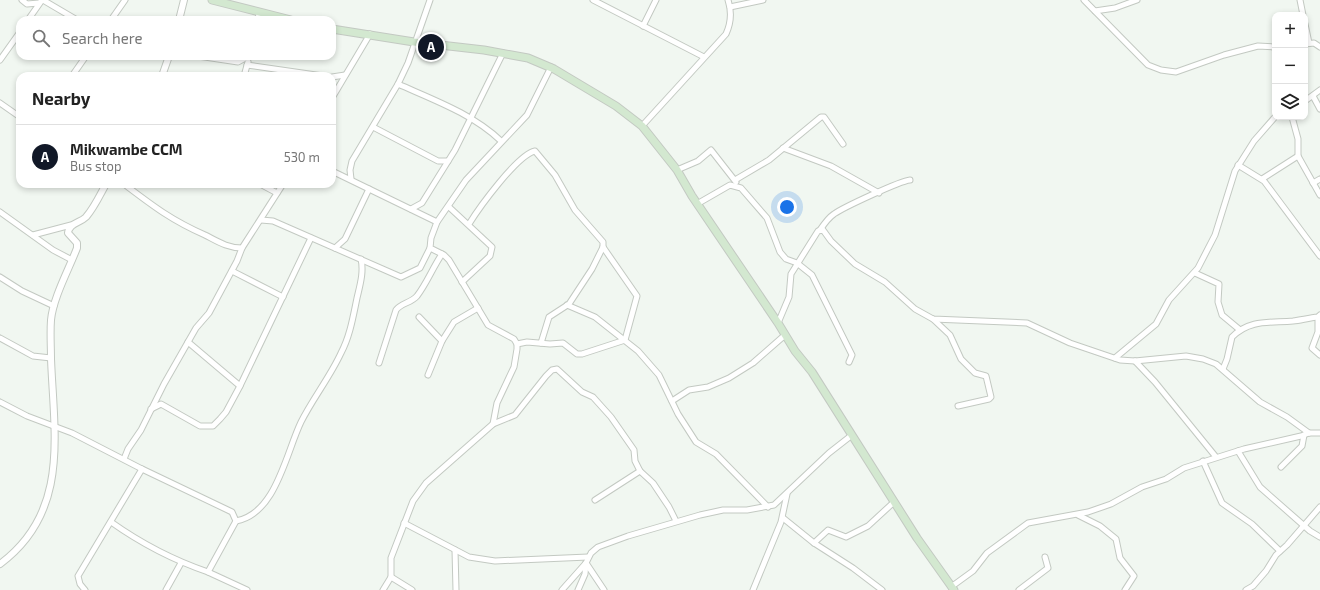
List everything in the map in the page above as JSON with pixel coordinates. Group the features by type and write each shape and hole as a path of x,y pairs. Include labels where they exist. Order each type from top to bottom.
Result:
{"main road":[{"path":"212,0 255,16"},
{"path":"336,30 414,42 503,53 528,58 551,67 616,106 642,126 677,170 697,204 785,335 812,372 894,502 952,588"}],"street":[{"path":"22,0 33,12"},
{"path":"114,16 125,0"},
{"path":"179,16 184,0"},
{"path":"593,0 704,57"},
{"path":"643,26 656,0"},
{"path":"642,126 726,34 730,25 730,7 728,0"},
{"path":"730,7 763,0"},
{"path":"1084,0 1148,65 1161,70 1176,72 1217,57 1258,46 1272,47"},
{"path":"1096,11 1115,8 1137,0"},
{"path":"1300,0 1302,12"},
{"path":"27,4 41,1 69,16"},
{"path":"30,16 41,1"},
{"path":"350,179 352,161 398,84 408,63 428,1"},
{"path":"336,91 370,34"},
{"path":"0,60 16,38"},
{"path":"1308,43 1320,48"},
{"path":"422,214 422,203 472,118 503,53"},
{"path":"76,72 83,60"},
{"path":"163,72 168,60"},
{"path":"225,60 238,62 242,60"},
{"path":"245,72 248,60"},
{"path":"247,65 296,72"},
{"path":"261,220 273,221 401,277 420,268 430,248 431,238 437,222 449,207 466,180 527,115 551,67"},
{"path":"336,76 345,75"},
{"path":"398,84 472,118 486,127 501,141"},
{"path":"1308,99 1320,90"},
{"path":"1313,96 1320,109"},
{"path":"0,103 16,114"},
{"path":"735,180 769,160 821,117 824,117 843,144"},
{"path":"1115,358 1156,324 1170,300 1195,273 1215,235 1238,165 1263,129 1272,120"},
{"path":"1293,120 1298,139 1298,156 1320,195"},
{"path":"373,127 438,161 448,161"},
{"path":"783,148 831,166 878,193"},
{"path":"677,170 698,161 711,150 767,218 780,252 786,259 797,263 812,275 852,355 849,362"},
{"path":"469,224 495,186 527,155 535,151 555,175 574,210 602,242 603,247 637,294 625,340"},
{"path":"1262,179 1298,156"},
{"path":"1238,165 1262,179 1320,256"},
{"path":"336,173 370,188 437,222"},
{"path":"1313,182 1320,179"},
{"path":"778,323 789,297 791,274 827,220 835,213 910,180"},
{"path":"697,204 730,185 740,187"},
{"path":"33,235 71,225 86,217 104,188"},
{"path":"129,188 167,217 232,248 242,248"},
{"path":"268,188 277,193"},
{"path":"124,459 128,449 141,430 196,328 209,313 232,272 242,248 280,188"},
{"path":"335,248 343,242 370,188"},
{"path":"411,208 422,203"},
{"path":"449,207 492,247 492,251 487,258 462,282"},
{"path":"0,212 53,250 72,260"},
{"path":"0,564 29,534 47,502 52,486 54,469 54,425 50,326 54,306 77,248 77,243 68,233 71,225"},
{"path":"820,230 825,231 831,241 855,264 885,282 915,309 933,319 950,335 962,359 975,373 986,376 991,397 989,400 958,406"},
{"path":"151,409 161,404 200,426 213,426 226,412 240,386 311,238"},
{"path":"343,242 347,253"},
{"path":"541,343 549,317 567,305 592,269 603,247"},
{"path":"430,248 442,254 455,268 488,325 505,333 517,344"},
{"path":"379,363 396,310 398,307 411,302 417,295 442,254"},
{"path":"208,572 236,521 248,518 255,513 272,492 302,420 341,354 349,335 362,278 363,266 361,259"},
{"path":"232,272 283,297"},
{"path":"1195,273 1219,284 1218,302 1222,315 1240,330"},
{"path":"0,277 22,291 54,306"},
{"path":"567,305 592,315 625,340 659,375 678,414 696,442 716,454 768,507"},
{"path":"428,375 442,341 454,322 478,308"},
{"path":"1223,369 1231,340 1240,330 1258,322 1289,321 1319,316 1318,332 1312,348 1320,354"},
{"path":"419,317 442,341"},
{"path":"933,319 1027,323 1077,346 1115,358 1135,361 1186,356 1203,359 1216,364 1223,369 1260,402 1287,417 1306,434"},
{"path":"672,401 689,390 708,387 729,378 752,363 785,335"},
{"path":"0,338 33,356 51,358"},
{"path":"517,344 527,342 550,344 563,343 578,354 582,354 625,340"},
{"path":"188,342 240,386"},
{"path":"493,424 499,398 514,367 517,344"},
{"path":"1135,361 1155,382 1216,457"},
{"path":"383,590 391,577 391,561 404,523 413,501 426,483 493,424 515,415 546,376 554,369 556,369 582,392 593,397 611,417 634,450 636,464 640,471 653,483 669,507 676,521"},
{"path":"0,402 27,416 54,425 232,512 236,521"},
{"path":"952,588 973,572 987,553 1028,523 1078,515 1111,504 1142,486 1166,479 1178,470 1203,461 1306,434 1320,433"},
{"path":"1281,467 1302,446 1306,434"},
{"path":"578,590 585,574 588,557 598,548 676,521 723,510 747,510 768,507 787,494 830,453 852,436"},
{"path":"1238,451 1260,487 1304,526 1320,537"},
{"path":"1203,461 1222,503 1252,524 1280,551"},
{"path":"85,590 79,582 78,576 142,469"},
{"path":"595,500 640,471"},
{"path":"753,590 783,518 787,494"},
{"path":"814,544 826,531 846,537 866,527 894,502"},
{"path":"1246,590 1253,586 1266,572 1280,551 1320,507"},
{"path":"1078,515 1100,526 1116,539 1120,558 1134,576 1125,590"},
{"path":"783,518 814,544 853,568 882,590"},
{"path":"111,522 146,545 181,563 208,572 247,590"},
{"path":"404,523 469,557 495,561 588,557"},
{"path":"454,550 456,590"},
{"path":"1019,590 1048,568 1045,557"},
{"path":"166,590 181,563"},
{"path":"562,590 586,563"},
{"path":"586,563 604,590"},
{"path":"391,577 412,590"}],"place":[{"name":"Mikwambe CCM","path":"431,47"}]}
